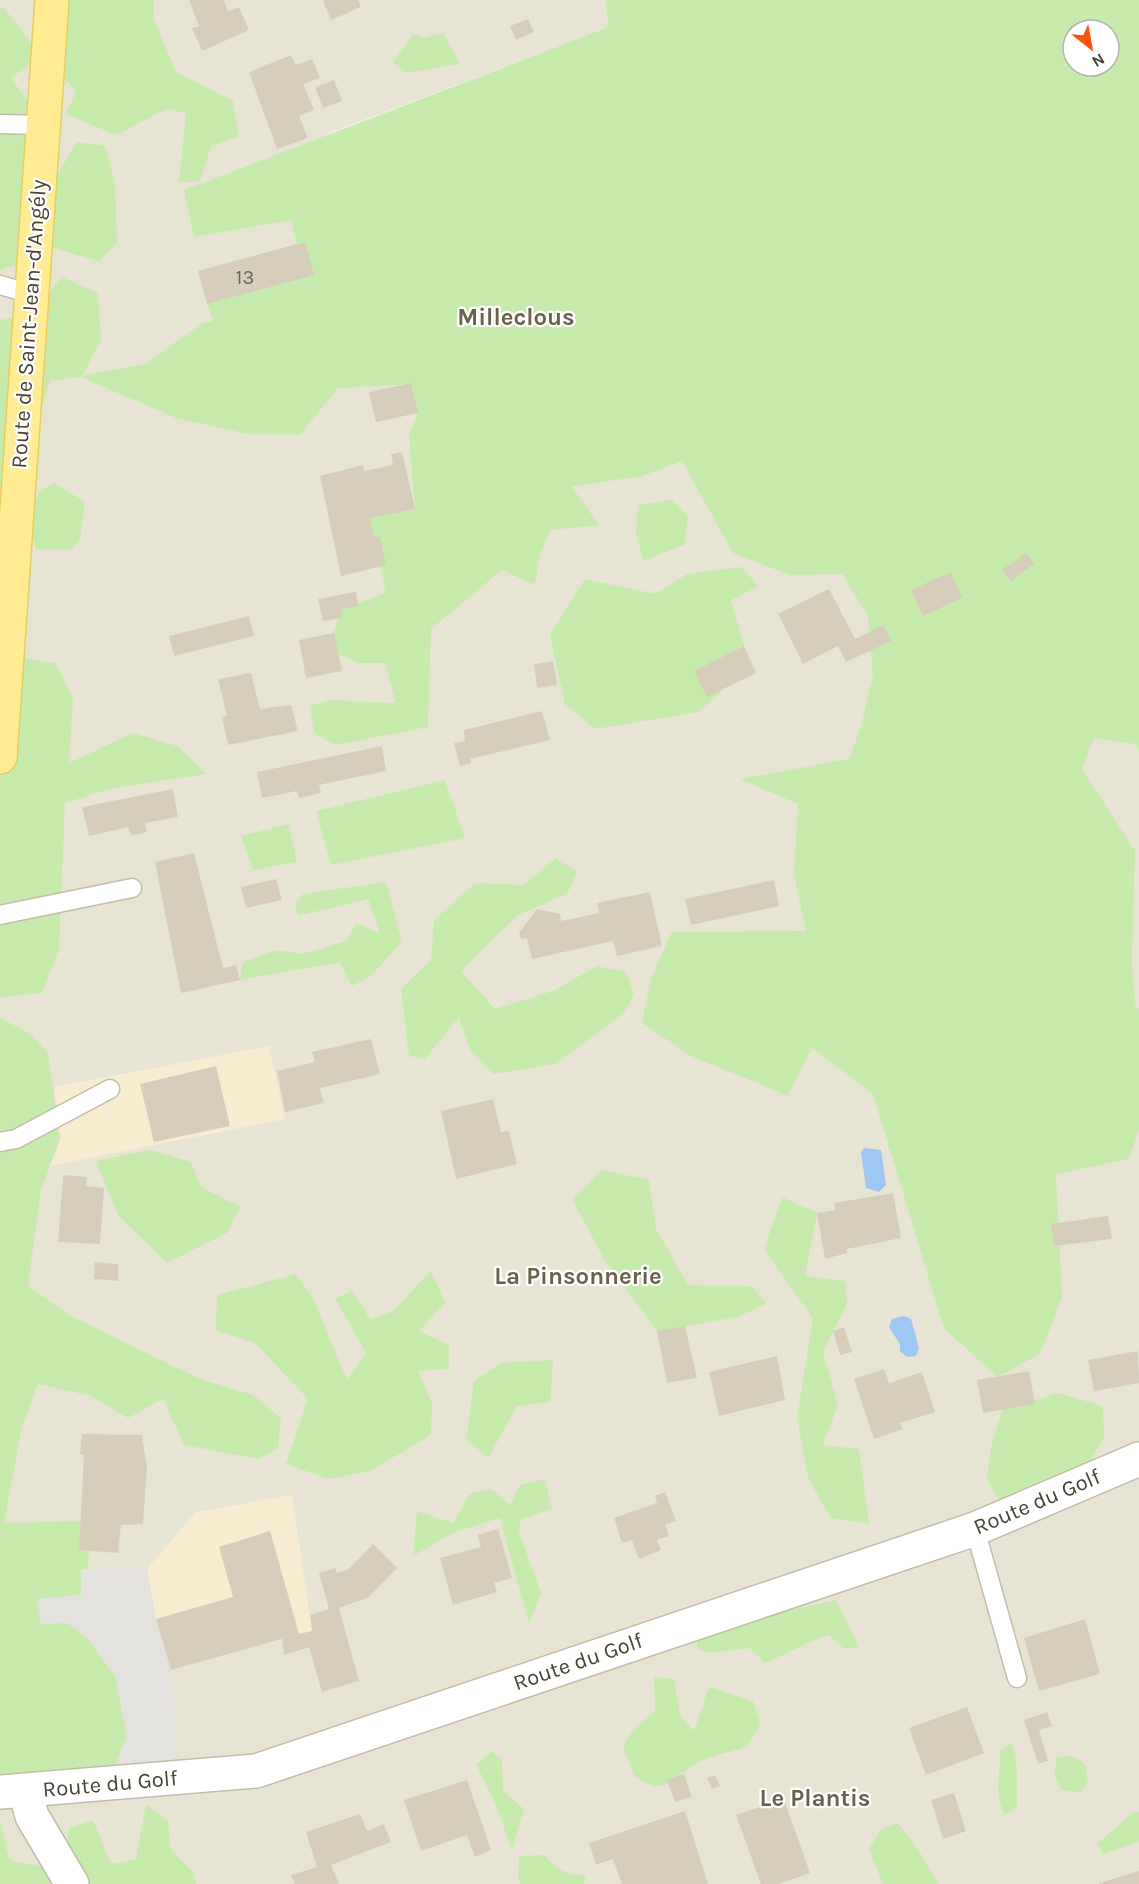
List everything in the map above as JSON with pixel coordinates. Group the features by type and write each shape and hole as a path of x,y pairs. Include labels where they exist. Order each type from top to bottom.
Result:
{"main road":[{"name":"Route de Saint-Jean-d'Angély","path":"0,757 9,491 31,294 52,0"}],"street":[{"name":"Route du Golf","path":"12,1792 256,1771 975,1529 1139,1459"},
{"path":"12,1792 32,1816 72,1884"}],"lane":[{"path":"0,124 43,125"},
{"path":"0,285 31,294"},
{"path":"0,915 132,888"},
{"path":"0,1142 16,1139 110,1089"},
{"path":"975,1529 1017,1678"}],"shaded area":[{"path":"0,0 605,0 610,27 329,133 474,503 643,476 683,460 733,553 1050,531 1139,752 1139,1884 0,1884"},
{"path":"269,1046 285,1119 50,1166 60,1139 54,1087"},
{"path":"292,1495 312,1631 171,1670 156,1619 147,1569 196,1512"},
{"path":"147,1569 156,1619 171,1670 178,1766 114,1770 127,1735 115,1676 88,1639 69,1623 41,1624 37,1599 81,1595 81,1570"}],"green space":[{"path":"60,0 154,0 154,19 176,72 233,101 239,137 211,146 200,181 179,183 186,113 167,109 116,135 66,114 76,91 53,66"},
{"path":"605,0 1139,0 1139,752 1136,744 1094,738 1082,769 1135,851 1132,958 1135,1005 1139,1009 1139,1129 1129,1159 1056,1174 1062,1297 1040,1354 997,1377 944,1328 873,1094 812,1048 788,1096 691,1056 642,1023 651,978 672,932 806,931 794,874 798,804 740,779 849,759 861,727 873,675 868,616 842,574 790,575 733,553 682,461 643,476 572,487 599,525 551,530 540,555 535,585 502,570 431,629 428,727 335,745 314,733 310,706 328,700 396,703 385,663 360,663 328,650 341,609 386,593 370,518 415,508 409,436 418,413 411,384 338,388 300,435 248,434 176,418 81,377 50,381 19,477 0,488 0,320 30,315 62,277 98,293 101,340 82,376 145,364 201,324 213,321 198,271 297,244 291,220 194,237 184,190 609,27"},
{"path":"3,7 41,55 11,78 35,112 21,263 0,270 0,8"},
{"path":"443,33 460,64 405,73 393,62 413,34 424,38"},
{"path":"76,142 105,146 115,183 117,243 99,261 46,246 56,178"},
{"path":"54,483 85,502 80,540 71,550 36,549 26,517 41,490"},
{"path":"672,500 688,516 684,545 643,561 636,532 638,505"},
{"path":"743,567 758,587 731,600 744,646 726,687 698,712 595,729 565,704 550,635 585,579 656,594 687,574"},
{"path":"0,650 28,659 56,663 73,700 69,763 133,733 177,746 207,774 109,789 65,803 59,949 42,993 0,997"},
{"path":"445,780 465,838 331,865 316,811"},
{"path":"289,824 297,862 253,870 241,836"},
{"path":"556,858 577,872 567,894 518,915 461,971 495,1009 553,991 597,966 626,972 634,995 623,1014 555,1064 493,1074 471,1052 459,1017 425,1059 409,1056 401,989 431,960 434,920 475,883 524,885"},
{"path":"386,882 402,941 372,975 352,986 340,962 240,980 243,962 277,950 302,954 346,941 357,923 380,934 368,899 298,916 295,905 303,894"},
{"path":"0,1018 31,1034 48,1053 60,1139 41,1190 28,1286 71,1316 200,1379 253,1395 281,1418 278,1448 258,1459 184,1445 163,1399 128,1418 91,1396 38,1384 22,1427 4,1523 81,1521 80,1550 89,1551 88,1569 81,1570 81,1595 37,1599 88,1639 115,1676 127,1735 114,1770 0,1778"},
{"path":"149,1150 191,1162 201,1187 240,1207 227,1233 167,1263 118,1215 96,1161"},
{"path":"602,1170 649,1180 656,1229 688,1285 752,1286 766,1304 737,1317 657,1331 604,1259 572,1199"},
{"path":"782,1197 817,1213 805,1276 845,1281 847,1304 823,1352 838,1405 823,1445 859,1449 869,1524 831,1518 808,1478 797,1417 813,1319 764,1249"},
{"path":"431,1271 445,1303 419,1331 449,1345 449,1369 418,1371 432,1403 431,1435 370,1471 329,1479 286,1464 308,1399 255,1343 216,1330 217,1295 296,1274 313,1298 347,1380 366,1353 335,1298 353,1291 370,1319 392,1312"},
{"path":"553,1360 550,1402 517,1406 488,1458 466,1440 474,1381 501,1363"},
{"path":"1058,1393 1103,1406 1104,1437 1088,1464 1001,1502 987,1480 991,1447 1002,1410"},
{"path":"545,1479 552,1509 521,1519 519,1532 541,1593 529,1623 500,1518 452,1533 413,1556 417,1511 453,1523 469,1494 491,1489 510,1505 520,1485"},
{"path":"836,1600 859,1647 844,1649 829,1635 765,1663 749,1648 709,1653 698,1649 697,1641 766,1615"},
{"path":"654,1677 674,1679 680,1715 694,1731 709,1687 753,1701 760,1725 746,1747 701,1760 663,1786 653,1786 634,1776 623,1747 632,1731 655,1711"},
{"path":"1011,1743 1017,1766 1017,1807 1005,1815 998,1791 1000,1750"},
{"path":"492,1751 502,1760 503,1791 524,1809 512,1851 497,1807 476,1764"},
{"path":"1073,1756 1085,1764 1088,1782 1080,1792 1061,1790 1054,1775 1057,1757"},
{"path":"146,1804 168,1821 171,1850 194,1873 196,1884 83,1884 67,1847 69,1828 93,1820 111,1864 136,1859"},
{"path":"1135,1811 1139,1813 1139,1842 1103,1854 1097,1844"},
{"path":"0,1820 9,1860 53,1869 50,1884 0,1884"},
{"path":"897,1823 914,1843 939,1884 883,1884 869,1849 881,1830"},
{"path":"545,1855 562,1871 586,1876 584,1884 521,1884 518,1880 519,1856"}],"water":[{"path":"864,1148 881,1150 886,1185 879,1192 866,1188 861,1152"},
{"path":"904,1316 911,1319 919,1348 916,1356 907,1357 900,1351 900,1344 889,1327 892,1319"}],"building":[{"path":"189,0 224,0 228,11 239,7 249,30 202,51 192,28 199,26"},
{"path":"358,0 361,7 331,20 323,1"},
{"path":"528,19 534,32 516,40 510,26"},
{"path":"291,55 296,65 312,59 320,78 303,84 314,110 299,116 308,138 277,149 249,72"},
{"path":"334,80 342,101 323,108 315,87"},
{"path":"305,242 314,275 207,304 198,271"},
{"path":"411,383 418,413 376,422 369,392"},
{"path":"402,452 415,509 370,518 374,537 380,537 386,565 341,576 320,476 363,465 364,471 393,465 391,454"},
{"path":"1026,553 1034,564 1011,581 1002,570"},
{"path":"951,572 962,598 923,616 911,590"},
{"path":"829,589 855,639 883,625 891,641 846,662 838,646 803,664 778,614"},
{"path":"356,592 358,606 341,609 343,618 323,621 318,599"},
{"path":"249,616 254,636 174,656 169,636"},
{"path":"334,633 342,671 306,678 299,640"},
{"path":"744,646 756,673 707,697 694,671"},
{"path":"553,661 557,685 537,688 534,664"},
{"path":"251,673 260,709 291,705 298,731 228,745 222,717 227,716 218,679"},
{"path":"542,711 550,740 470,759 471,763 460,766 454,743 465,741 464,730"},
{"path":"382,746 386,771 319,785 321,793 299,798 297,791 262,798 257,772"},
{"path":"173,789 178,817 145,823 147,832 140,834 131,835 128,827 89,836 82,807"},
{"path":"194,853 223,968 236,965 240,980 181,993 155,862"},
{"path":"276,879 282,900 246,908 241,887"},
{"path":"774,880 779,906 691,925 685,899"},
{"path":"650,892 662,946 617,956 613,941 532,959 527,938 521,939 519,933 537,909 560,914 561,921 599,913 597,903"},
{"path":"371,1039 380,1074 320,1088 324,1103 285,1112 277,1071 315,1062 312,1052"},
{"path":"216,1066 230,1126 154,1142 140,1084"},
{"path":"493,1099 501,1132 509,1131 517,1164 456,1179 441,1111"},
{"path":"63,1175 87,1177 86,1186 104,1188 100,1244 58,1242"},
{"path":"893,1193 901,1238 847,1249 847,1253 825,1259 817,1213 835,1210 834,1203"},
{"path":"1108,1216 1112,1239 1054,1246 1051,1224"},
{"path":"95,1262 118,1264 118,1281 94,1279"},
{"path":"685,1326 697,1378 667,1383 657,1331"},
{"path":"844,1327 852,1352 840,1355 833,1331"},
{"path":"1138,1351 1139,1383 1094,1391 1088,1360"},
{"path":"777,1356 785,1400 719,1416 709,1372"},
{"path":"884,1369 889,1383 922,1372 935,1412 900,1423 903,1429 874,1439 854,1379"},
{"path":"1029,1371 1035,1404 983,1413 977,1380"},
{"path":"82,1434 142,1435 147,1469 143,1524 121,1525 118,1553 79,1550 84,1455 80,1454"},
{"path":"665,1492 676,1521 665,1525 669,1536 657,1540 661,1550 639,1559 632,1540 622,1543 614,1518 657,1503 655,1496"},
{"path":"498,1529 512,1578 494,1583 497,1592 453,1605 440,1558 481,1547 477,1535"},
{"path":"270,1531 299,1634 312,1631 310,1615 329,1609 319,1573 335,1568 337,1573 349,1569 373,1544 397,1568 369,1597 339,1608 359,1681 322,1692 309,1647 284,1655 282,1639 171,1670 156,1619 233,1597 219,1547"},
{"path":"1085,1619 1100,1674 1039,1691 1024,1638"},
{"path":"967,1707 984,1753 926,1775 909,1728"},
{"path":"1047,1712 1052,1726 1039,1730 1048,1761 1038,1764 1024,1720"},
{"path":"684,1774 692,1797 675,1802 667,1780"},
{"path":"715,1775 720,1786 712,1789 707,1778"},
{"path":"467,1780 491,1850 475,1857 467,1835 421,1851 404,1800"},
{"path":"954,1793 966,1831 943,1839 931,1800"},
{"path":"784,1799 810,1873 779,1884 761,1884 736,1815"},
{"path":"685,1811 708,1884 622,1884 613,1859 596,1865 589,1843"},
{"path":"360,1814 367,1831 384,1824 391,1842 331,1865 339,1884 295,1884 291,1875 317,1867 306,1832"},
{"path":"1139,1871 1139,1884 1099,1884 1099,1883"}],"district":[{"name":"Milleclous","path":"516,317"},
{"name":"La Pinsonnerie","path":"578,1276"},
{"name":"Le Plantis","path":"815,1798"}]}
